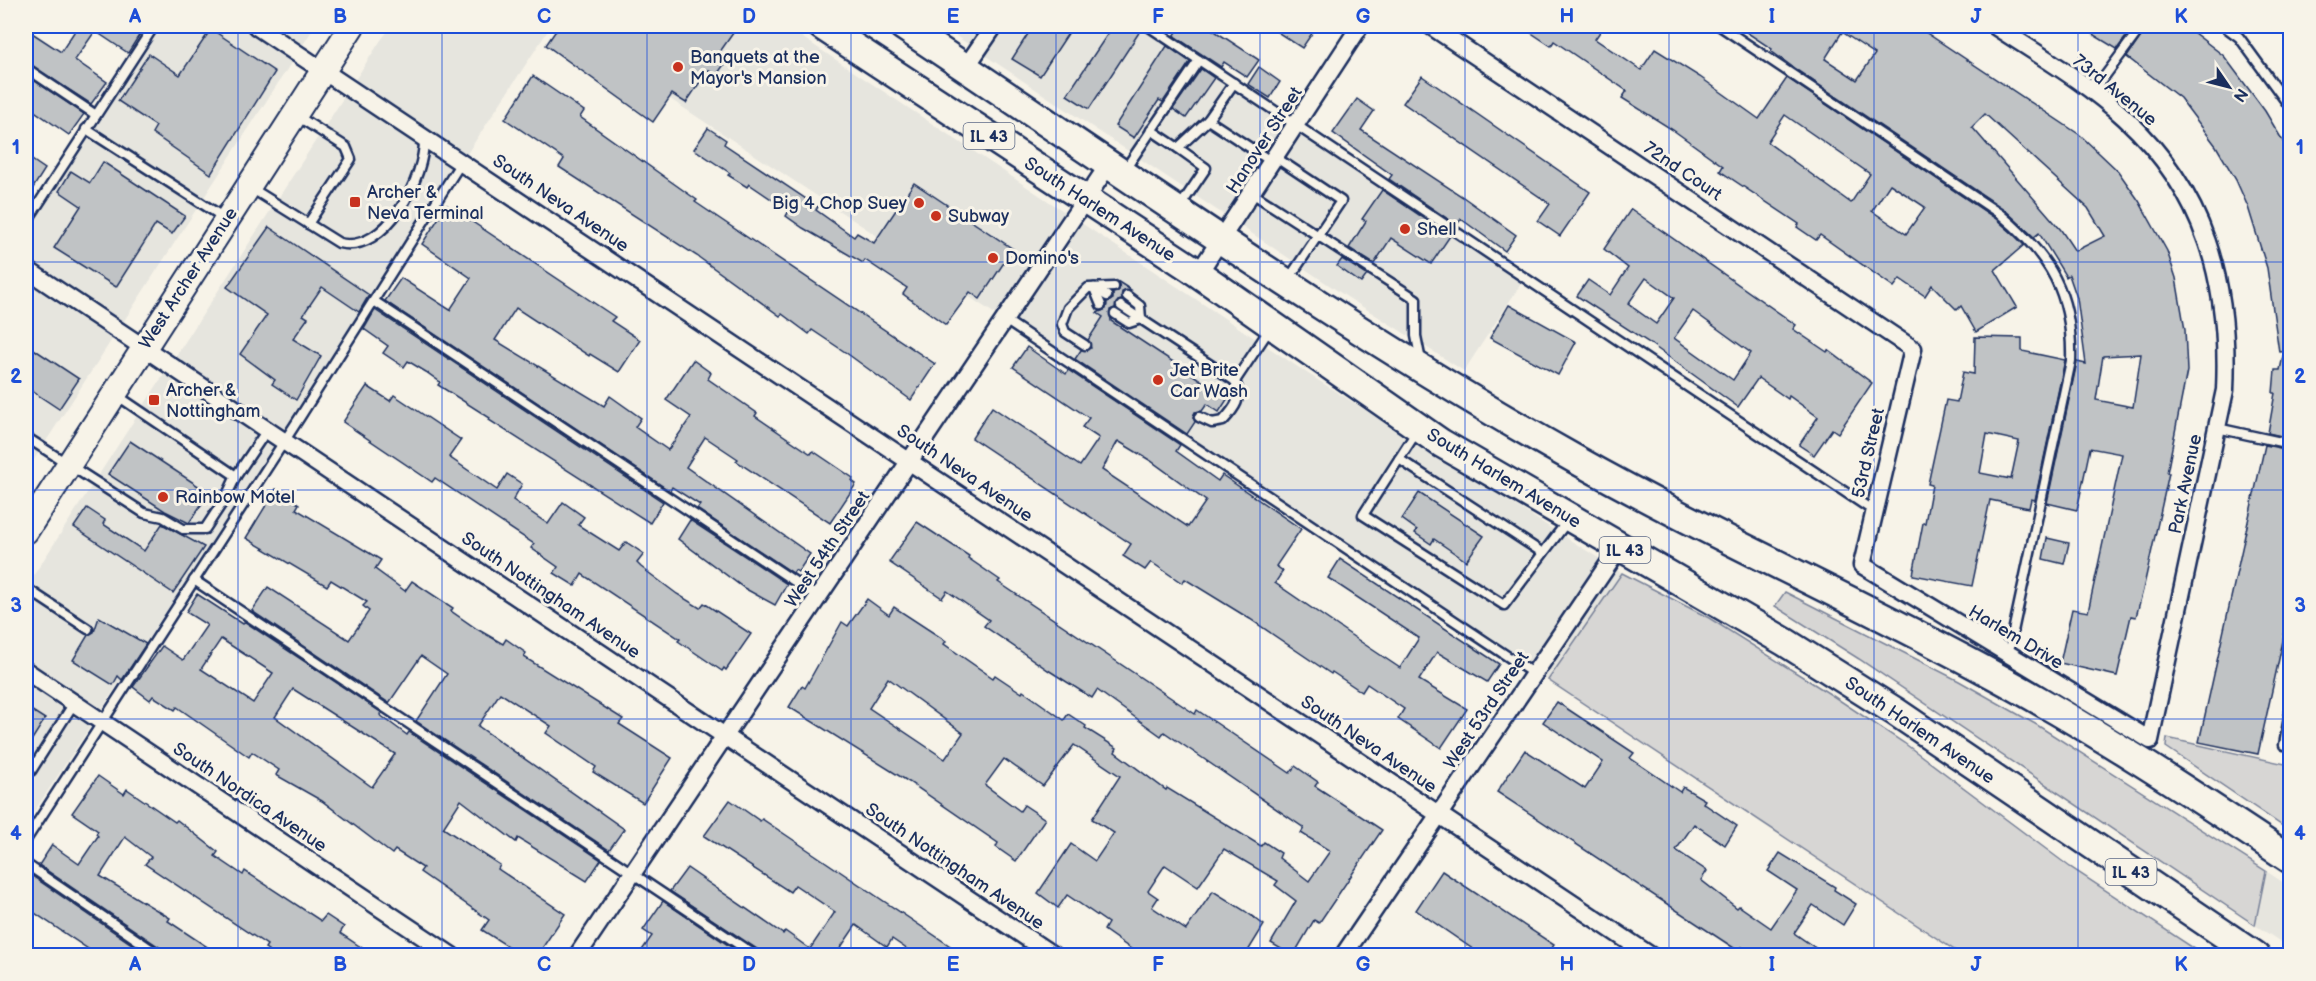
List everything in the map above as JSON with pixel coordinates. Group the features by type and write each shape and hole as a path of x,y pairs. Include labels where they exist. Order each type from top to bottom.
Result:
{"main road":[{"name":"West Archer Avenue","path":"26,531 352,26"},
{"name":"South Harlem Avenue","path":"822,26 1198,274 1419,428 1785,642 1896,712 2256,956"},
{"name":"IL 43","path":"903,26 1177,211 1423,371 1692,523 1806,578 2065,714 2290,860"}],"street":[{"name":"South Neva Avenue","path":"256,26 462,160 1651,956"},
{"path":"966,67 994,26"},
{"name":"Hanover Street","path":"1198,274 1360,26"},
{"name":"72nd Court","path":"1431,26 1913,349"},
{"name":"73rd Avenue","path":"1995,26 2093,92 2145,138 2172,172 2189,201 2204,236"},
{"name":"West 54th Street","path":"577,956 1086,200 1115,169"},
{"name":"Park Avenue","path":"2150,740 2225,390 2225,321 2218,275 2204,236"},
{"name":"South Nottingham Avenue","path":"26,269 1054,956"},
{"name":"53rd Street","path":"1862,566 1913,349"},
{"name":"West 53rd Street","path":"1343,956 1620,547"},
{"name":"Harlem Drive","path":"1862,566 2150,740"},
{"name":"South Nordica Avenue","path":"26,670 452,956"}],"lane":[{"path":"26,223 154,26"},
{"path":"1148,26 1875,512"},
{"path":"1720,26 2000,214 2038,251 2061,288 2072,335 2071,361 2008,656"},
{"path":"2093,92 2142,26"},
{"path":"2224,26 2239,37 2290,106"},
{"path":"2283,26 2290,30"},
{"path":"1115,169 1151,130 1199,60"},
{"path":"26,68 96,115"},
{"path":"1178,148 1209,120 1234,83"},
{"path":"295,114 346,147 351,159 308,224"},
{"path":"1209,120 1341,201 1286,283"},
{"path":"86,129 226,219"},
{"path":"1151,130 1206,168 1177,211"},
{"path":"248,186 327,237 350,246 363,244 374,238 384,228 417,177 424,149 424,135"},
{"path":"26,840 374,301 462,160"},
{"path":"1252,193 1416,299 1416,336 1423,371"},
{"path":"1085,345 1065,332 1062,324 1074,301 1088,288 1114,287"},
{"path":"1094,288 1107,296"},
{"path":"1094,288 1101,305"},
{"path":"1127,296 1140,306 1141,320"},
{"path":"374,301 819,597"},
{"path":"1121,306 1235,381 1240,392 1238,401 1224,421 1216,424 1198,417"},
{"path":"1115,314 1129,323 1141,320"},
{"path":"1005,320 1534,674"},
{"path":"1235,381 1271,326"},
{"path":"114,393 236,476"},
{"path":"1419,428 1363,515 1504,605 1570,518"},
{"path":"2217,429 2290,444"},
{"path":"26,436 144,513 163,517 183,529 205,529 226,497 236,476 267,430"},
{"path":"1399,459 1543,553"},
{"path":"194,580 756,956"},
{"path":"26,588 88,629"},
{"path":"26,768 30,771 74,703"},
{"path":"2284,745 2290,712"},
{"path":"26,864 161,956"}],"shaded area":[{"path":"154,26 315,26 26,472 26,220"},
{"path":"392,26 551,26 26,824 26,587"},
{"path":"560,26 785,26 1313,377 1622,573 1548,680"},
{"path":"941,26 1145,26 1524,279 1464,371 1347,297"},
{"path":"1622,573 1709,618 1833,696 1904,743 2070,867 2204,955 2096,956 2092,953 2090,956 1962,955 1548,680"},
{"path":"1785,592 1959,681 2037,725 2266,871 2255,925 1859,659 1775,606"},
{"path":"2167,738 2290,765 2290,831 2166,747"},
{"path":"2266,871 2290,887 2290,948 2255,925"}],"building":[{"path":"78,26 145,26 128,53 95,31 75,60 107,82 91,104 26,62 26,29 61,52"},
{"path":"559,26 738,26 719,53 728,59 716,76 708,70 686,103 672,94 653,122 546,45"},
{"path":"1033,26 1073,26 1040,76 1012,59"},
{"path":"1113,26 1142,26 1142,28 1089,109 1067,95"},
{"path":"1181,26 1207,26 1259,60 1247,77 1224,62 1221,67 1174,36"},
{"path":"1268,26 1317,26 1302,48"},
{"path":"1521,26 1604,26 1595,39 1641,70 1655,49 1700,77 1759,119 1787,78 1996,219 2013,234 2024,245 1995,270 2017,307 1976,332 1961,306 1957,310 1932,285 1925,296 1900,279 1894,287 1820,235 1816,240 1797,227 1799,224 1720,171 1723,166 1673,130 1622,98 1627,91 1554,41 1551,46","holes":["1785,115 1870,174 1851,203 1767,142","1890,184 1925,207 1906,234 1872,211"]},
{"path":"1737,26 1916,26 2080,135 2118,171 2139,201 2167,251 2176,278 2185,330 2187,371 2167,473 2169,473 2143,590 2136,617 2131,616 2117,676 2060,663 2072,609 2088,612 2122,454 2090,448 2077,510 2047,503 2077,362 2086,364 2077,298 2069,275 2066,277 2039,233 2034,237 2004,209 1794,68 1771,51 1772,49","holes":["1842,32 1875,54 1857,80 1825,59","1985,114 2088,208 2105,236 2075,251 2061,230 1972,127","2141,354 2133,407 2096,400 2103,356"]},
{"path":"2079,26 2134,26 2117,49"},
{"path":"2148,26 2185,26 2224,56 2265,111 2290,153 2290,351 2279,352 2267,268 2248,207 2236,180 2216,146 2180,98 2127,57"},
{"path":"211,29 275,72 211,174 152,133 156,126 118,101 149,54 180,75"},
{"path":"1167,46 1190,62 1163,102 1159,100 1134,138 1115,126"},
{"path":"1259,67 1280,82 1270,98 1248,84"},
{"path":"1201,69 1214,78 1186,118 1173,109"},
{"path":"26,75 84,114 69,135 26,105"},
{"path":"533,76 584,111 580,117 697,200 695,202 935,364 911,400 812,330 809,334 782,314 780,316 697,256 559,167 564,159 505,119"},
{"path":"1422,76 1590,192 1560,236 1538,221 1550,204 1403,103"},
{"path":"1357,99 1374,111 1361,130 1516,235 1505,251 1461,219 1457,225 1389,179 1392,175 1333,133"},
{"path":"708,128 726,140 724,144 818,207 816,210 854,237 857,233 874,243 914,183 1013,249 980,299 970,292 946,325 903,294 907,288 865,260 863,263 803,228 786,216 789,211 749,184 747,187 728,175 730,173 694,149"},
{"path":"26,156 45,169 26,199"},
{"path":"103,162 185,216 172,234 156,224 116,287 54,248 81,206 59,191 71,171 90,183"},
{"name":"Shell","path":"1382,190 1450,236 1431,264 1391,238 1374,264 1349,248 1366,221 1362,219"},
{"path":"447,205 615,317 611,321 640,340 619,372 590,354 589,356 516,308 495,340 604,406 610,396 641,418 635,427 668,450 691,417 666,400 693,360 711,373 708,379 757,413 755,416 811,454 813,451 853,478 852,481 856,484 830,523 736,461 738,459 705,437 686,467 810,554 798,572 795,570 793,573 697,509 700,505 672,487 670,491 385,301 401,278 450,310 471,278 422,244"},
{"path":"1631,209 1796,325 1793,329 1827,352 1828,350 1872,383 1838,433 1832,429 1814,455 1799,445 1818,417 1789,396 1788,399 1758,378 1738,407 1648,342 1577,296 1588,280 1610,295 1628,268 1604,249","holes":["1646,278 1674,298 1656,324 1628,304","1693,311 1751,353 1733,380 1674,338"]},
{"path":"269,227 369,295 359,312 322,287 303,315 308,318 293,339 321,356 296,400 272,384 275,380 240,354 267,315 227,287"},
{"path":"1342,259 1367,275 1361,283 1337,266"},
{"name":"Jet Brite Car Wash","path":"1117,281 1131,290 1122,292 1122,300 1110,310 1111,321 1228,398 1219,412 1207,404 1202,411 1195,412 1193,417 1195,422 1187,434 1075,359 1081,350 1091,348 1088,340 1103,317 1097,313 1106,309 1107,302 1113,299 1113,293 1119,290"},
{"path":"1509,305 1576,342 1558,375 1490,338"},
{"path":"375,310 663,502 650,523 489,420 490,418 438,385 440,382 426,372 408,361 404,367 383,353 388,346 364,329"},
{"path":"1975,337 2022,338 2022,351 2065,360 2035,500 2031,499 2029,508 1990,500 1972,586 1913,575 1923,523 1925,523 1932,485 1928,484 1946,400 1957,402 1963,372 1974,374","holes":["1987,434 2019,441 2011,479 1980,473"]},
{"path":"26,344 79,379 59,409 26,387"},
{"path":"1027,347 1066,374 1068,370 1180,445 1176,451 1218,481 1222,475 1301,529 1276,566 1283,571 1275,583 1400,668 1419,638 1328,578 1340,559 1499,664 1487,682 1437,652 1419,680 1467,709 1441,748 1398,719 1404,709 1367,684 1362,692 1185,579 1182,583 1151,562 1145,570 1123,556 1131,544 972,438 992,407 1080,466 1099,438 1082,427 1089,418 1013,367","holes":["1118,441 1151,461 1206,501 1188,527 1102,470"]},
{"path":"2283,356 2290,357 2290,438 2268,433 2275,393 2273,393 2275,370 2280,370"},
{"path":"367,386 390,401 394,395 461,440 449,457 497,490 507,474 522,484 513,500 548,524 563,502 584,517 578,525 619,551 626,542 644,554 637,563 677,594 700,608 704,603 751,634 726,670 724,668 722,671 678,641 680,639 582,574 575,586 554,573 558,567 531,548 534,544 435,478 432,482 343,422"},
{"path":"130,441 209,493 189,523 165,511 108,474"},
{"path":"2265,445 2290,450 2290,609 2258,754 2199,742"},
{"path":"276,489 299,504 296,509 381,560 375,569 405,591 412,581 453,608 451,611 477,629 503,644 506,639 526,653 524,657 623,719 619,724 672,758 643,803 593,772 596,767 546,733 551,726 500,693 478,726 624,829 609,850 416,721 447,674 421,656 389,703 252,611 268,587 349,640 369,611 363,606 367,602 331,580 327,586 246,538"},
{"path":"1419,493 1484,536 1466,561 1434,539 1431,544 1415,533 1417,530 1402,519"},
{"path":"87,508 105,520 103,524 144,551 162,524 204,547 173,593 74,527"},
{"path":"690,520 787,584 775,605 744,588 678,539"},
{"path":"917,522 969,556 968,558 1000,580 998,582 1195,714 1197,710 1290,773 1295,766 1318,782 1315,786 1382,830 1319,923 1314,920 1293,956 1271,943 1296,901 1275,885 1278,881 1224,849 1198,887 1165,865 1148,891 1158,898 1152,907 1186,930 1213,891 1245,911 1264,925 1245,956 1141,956 1104,930 1108,923 1067,895 1058,908 1038,893 1071,844 1095,861 1114,833 1092,819 1120,776 1074,745 1043,786 1004,759 985,785 1020,811 1024,805 1045,819 1016,861 996,847 998,843 909,782 789,707 802,686 805,688 842,622 848,626 867,599 889,615 894,607 946,641 944,644 993,678 995,675 1022,693 1023,691 1064,720 1068,714 1086,726 1085,728 1117,748 1115,752 1166,790 1167,788 1261,846 1264,842 1281,853 1279,858 1309,881 1330,851 1301,833 1304,828 1164,732 1161,736 1097,690 1092,698 984,626 989,620 947,591 942,598 889,562","holes":["888,678 963,733 945,759 869,708"]},
{"path":"2047,538 2069,543 2064,564 2043,559"},
{"path":"197,594 243,624 245,622 382,713 380,715 407,735 409,732 601,860 587,881 518,838 516,842 461,800 443,828 500,865 498,869 565,914 537,956 523,956 482,930 489,920 420,872 423,868 395,850 392,854 322,801 276,775 279,770 252,752 249,757 177,707 175,710 153,696 150,700 133,687 162,646 183,660 207,625 186,612","holes":["221,639 273,673 253,703 201,669","293,689 395,754 372,787 275,717"]},
{"path":"99,617 146,644 122,680 118,676 113,685 73,660 88,635 94,632"},
{"path":"1557,702 1634,753 1630,758 1680,792 1683,787 1705,800 1703,803 1737,826 1725,845 1694,824 1676,850 1707,871 1701,880 1737,908 1739,906 1771,928 1797,890 1768,871 1780,853 1835,887 1834,890 1856,904 1843,925 1813,905 1794,933 1827,956 1753,956 1742,947 1740,952 1497,792 1525,750 1585,789 1603,762 1543,722"},
{"path":"26,707 45,719 26,749"},
{"path":"98,776 124,794 127,789 175,822 177,820 218,852 215,856 243,875 245,871 321,921 326,915 344,927 340,933 374,956 277,956 265,948 267,945 145,864 151,857 125,837 100,876 170,918 168,921 221,956 167,956 165,951 39,865 52,845 79,864 98,836 96,834 98,831 72,813"},
{"path":"730,800 760,821 762,819 965,956 917,956 892,939 887,947 856,925 835,956 762,956 760,951 670,891 687,868 783,934 785,931 810,949 835,912 795,885 790,892 704,836"},
{"path":"1442,871 1554,945 1547,956 1483,956 1416,910"},
{"path":"32,876 149,956 83,956 88,949 26,907 26,881"},
{"path":"663,901 744,956 638,956 652,936 643,930"}],"place":[{"name":"Banquets at the Mayor's Mansion","path":"678,67"},
{"name":"Archer & Neva Terminal","path":"355,202"},
{"name":"Big 4 Chop Suey","path":"919,203"},
{"name":"Subway","path":"936,216"},
{"name":"Shell","path":"1405,229"},
{"name":"Domino's","path":"993,258"},
{"name":"Jet Brite Car Wash","path":"1158,380"},
{"name":"Archer & Nottingham","path":"154,400"},
{"name":"Rainbow Motel","path":"163,497"}]}
